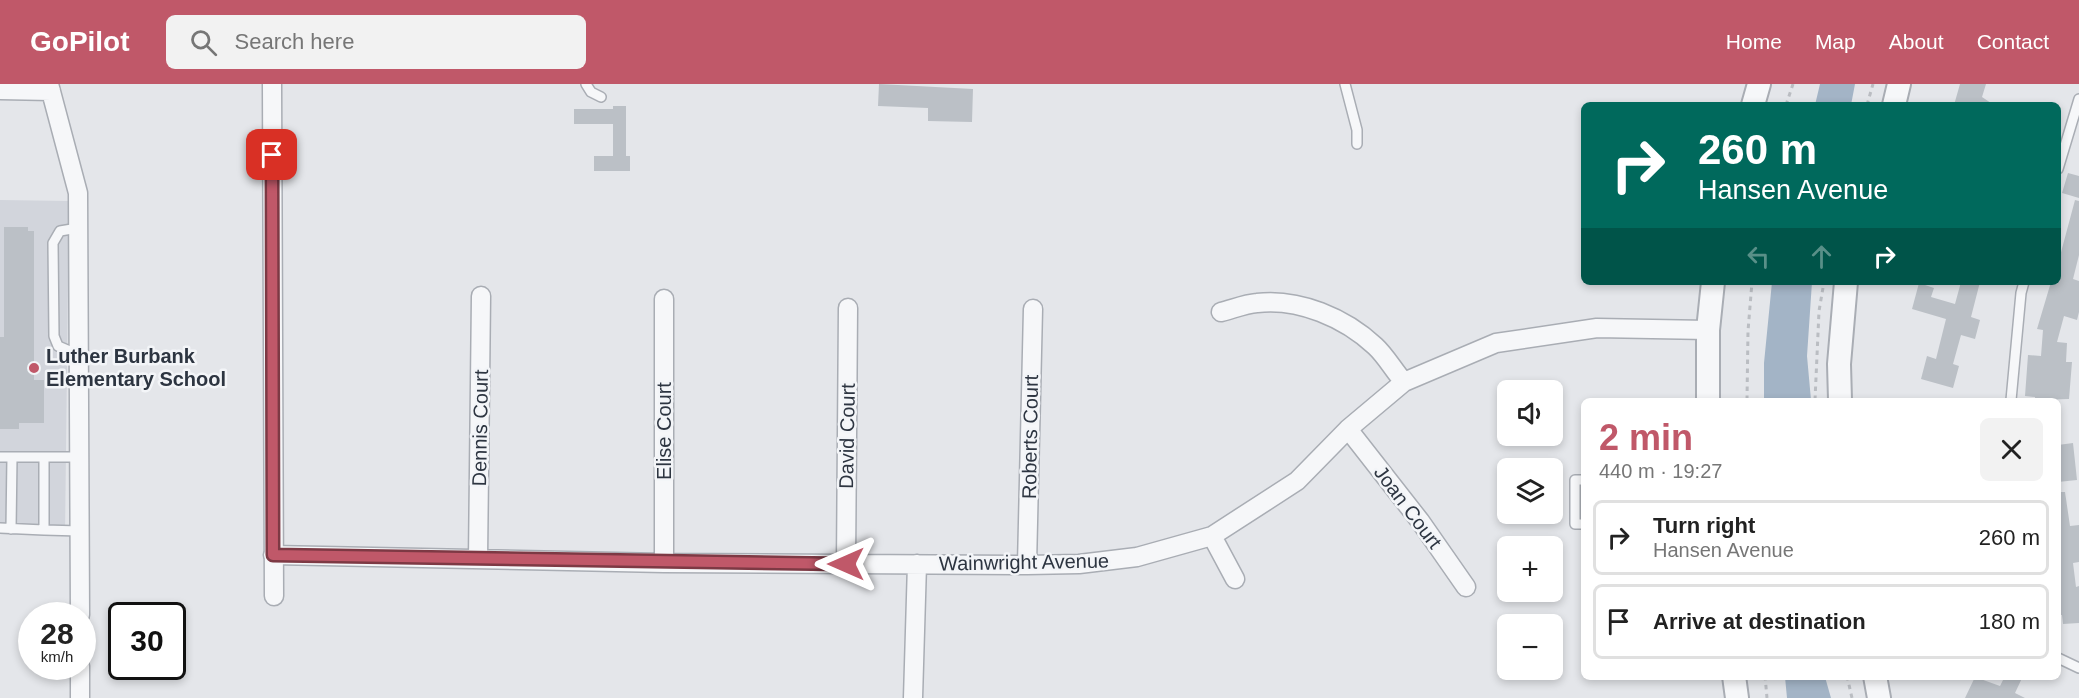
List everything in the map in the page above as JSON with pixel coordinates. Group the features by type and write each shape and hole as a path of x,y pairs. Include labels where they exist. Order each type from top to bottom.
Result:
{"street":[{"path":"272,84 274,596"},
{"path":"1755,102 1759,84"},
{"path":"1895,102 1899,84"},
{"path":"0,90 50,87 78,193 80,602"},
{"path":"1708,398 1708,330 1713,285"},
{"path":"1840,398 1839,364 1846,285"},
{"name":"Dennis Court","path":"478,559 481,296"},
{"name":"Elise Court","path":"664,298 664,563"},
{"path":"1221,312 1257,302 1278,303 1309,309 1333,317 1353,328 1376,347 1404,382"},
{"name":"David Court","path":"846,564 848,308"},
{"name":"Roberts Court","path":"1027,565 1033,309"},
{"name":"Wainwright Avenue","path":"273,555 664,563 1027,565 1079,564 1137,557 1212,536 1297,481 1348,429 1404,382 1496,343 1597,328 1708,330"},
{"name":"Joan Court","path":"1348,429 1420,521 1466,587"},
{"path":"1212,536 1235,579"},
{"path":"913,698 916,564"},
{"path":"80,680 80,698"},
{"path":"1735,680 1737,698"}],"lane":[{"path":"586,84 591,92 601,97"},
{"path":"1345,84 1357,130 1357,144"},
{"path":"2061,159 2079,99"},
{"path":"78,228 60,231 55,235 54,336 58,346 79,355"},
{"path":"2011,398 2024,285"},
{"path":"0,457 81,457"},
{"path":"10,529 12,457"},
{"path":"44,457 44,530"},
{"path":"1581,480 1575,480 1575,524 1581,524"},
{"path":"0,528 80,531"},
{"path":"2061,659 2079,668"}],"path":[{"path":"1787,102 1793,84"},
{"path":"1868,102 1873,84"},
{"path":"1747,398 1748,331 1752,285"},
{"path":"1815,398 1819,310 1823,285"},
{"path":"1765,680 1767,698"},
{"path":"1848,680 1852,698"}],"shaded area":[{"name":"Luther Burbank Elementary School","path":"0,200 69,201 65,536 0,534"}],"water":[{"path":"1820,84 1855,84 1852,102 1816,102"},
{"path":"1772,285 1812,285 1807,356 1811,398 1764,398 1764,363"},
{"path":"1785,680 1826,680 1831,698 1787,698"}],"building":[{"path":"879,84 973,89 972,122 928,121 928,108 878,106"},
{"path":"1960,84 1986,84 1982,97 1990,102 1955,102"},
{"path":"613,106 626,106 626,156 630,156 630,171 594,171 594,156 613,156 613,124 574,124 574,109 613,109"},
{"path":"2068,173 2079,176 2079,198 2062,193"},
{"path":"2075,200 2079,201 2079,255 2073,279 2079,281 2079,312 2077,320 2064,316 2057,342 2067,343 2066,362 2072,362 2069,399 2025,396 2028,355 2041,356 2043,330 2037,329 2050,285 2061,285 2061,252"},
{"path":"4,227 28,227 28,231 34,231 34,380 44,380 44,423 19,423 19,429 0,429 0,337 4,337"},
{"path":"1918,285 1934,288 1931,297 1955,304 1960,285 1979,285 1971,317 1980,320 1975,339 1961,335 1953,364 1959,366 1953,388 1921,379 1927,356 1936,359 1946,319 1912,309"},
{"path":"2073,443 2077,480 2061,482 2061,445"},
{"path":"2061,492 2065,492 2070,526 2079,525 2079,562 2073,563 2076,587 2079,586 2079,623 2063,624"},
{"path":"1974,680 1983,680 2000,686 2003,680 2021,680 2015,693 2025,698 1965,698"}],"place":[{"name":"Luther Burbank Elementary School","path":"34,368"}],"route":[{"path":"272,155 273,555 664,563 846,564"}]}
